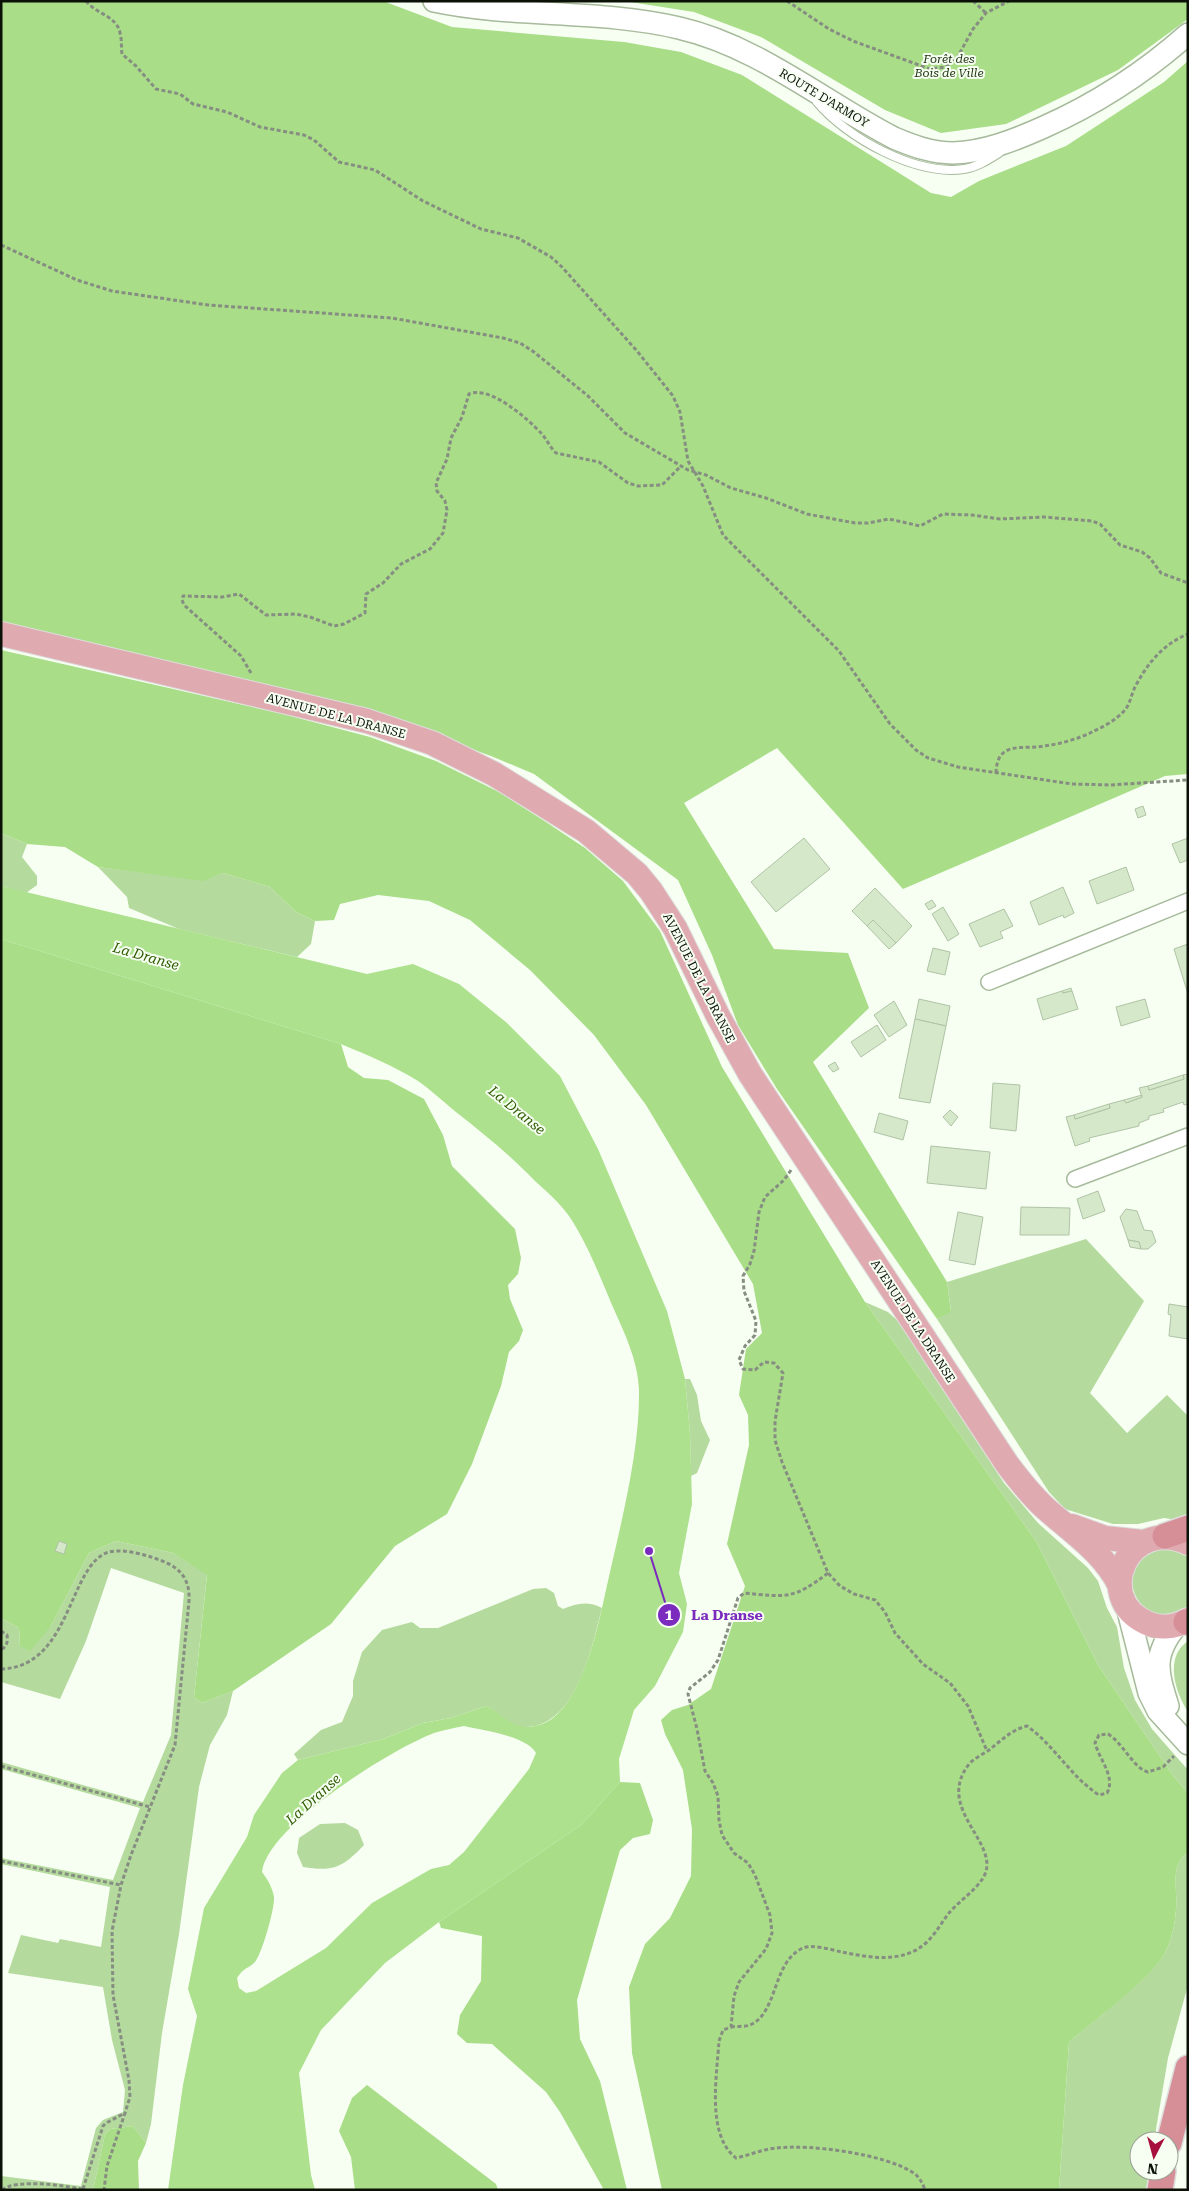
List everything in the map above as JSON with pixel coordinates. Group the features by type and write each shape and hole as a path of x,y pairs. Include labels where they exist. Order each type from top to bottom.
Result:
{"highway":[{"path":"1165,1540 1188,1528"},
{"path":"1172,2131 1188,2068"}],"main road":[{"name":"ROUTE D'ARMOY","path":"434,1 485,10 634,21 680,28 724,42 894,138 932,151 952,153 976,151 1021,137 1095,103 1121,87 1162,57 1188,34"},
{"name":"AVENUE DE LA DRANSE","path":"1,634 366,721 432,743 494,774 532,796 610,849 636,874 664,909 750,1074 1016,1476 1044,1507 1065,1524 1108,1566 1124,1597 1149,1693 1180,1743"},
{"name":"AVENUE DE LA DRANSE","path":"1065,1524 1105,1538 1165,1540"},
{"path":"1165,1540 1131,1551 1123,1564 1124,1597 1137,1617 1149,1624 1163,1626 1185,1622"},
{"path":"1180,1743 1162,1685 1158,1663 1162,1644 1185,1622"}],"street":[{"path":"989,982 1188,901"},
{"path":"1075,1179 1188,1136"}],"path":[{"path":"86,1 98,13 109,16 116,24 120,34 122,54 136,66 156,89 180,94 193,104 227,112 260,127 304,135 320,145 339,162 374,170 423,201 481,229 518,238 551,257 637,351 674,396 680,412 688,461 703,486 723,535 839,651 886,717 907,742 928,758 941,763 1091,786 1188,780"},
{"path":"787,1 829,29 852,41 930,69 945,67 957,58 973,30 986,13 1009,1"},
{"path":"972,1 986,13"},
{"path":"1,245 77,280 112,291 208,305 392,318 520,343 588,396 625,433 681,466 695,473 706,475 731,488 766,498 793,510 855,523 868,523 888,519 920,526 943,514 972,515 1000,519 1050,517 1092,521 1100,524 1120,545 1142,552 1150,558 1161,572 1188,583"},
{"path":"248,692 251,672 248,666 232,648 184,604 183,596 239,594 266,615 296,614 334,626 360,617 365,613 366,594 383,583 401,564 430,549 443,533 447,510 436,483 447,459 451,438 462,417 469,394 476,391 503,402 540,432 556,453 599,462 628,483 638,486 662,485 681,466"},
{"path":"996,772 996,764 1006,750 1015,747 1046,746 1073,739 1092,733 1108,723 1124,711 1135,686 1158,653 1167,644 1188,634"},
{"path":"802,1153 784,1180 765,1197 759,1212 754,1251 750,1264 743,1276 744,1291 756,1322 755,1335 745,1346 739,1360 743,1368 754,1370 764,1362 774,1363 783,1373 782,1389 775,1421 775,1440 782,1462 828,1573 840,1586 854,1594 875,1600 885,1612 895,1633 912,1652 923,1664 950,1683 968,1706 987,1751"},
{"path":"1,1669 22,1665 43,1651 65,1618 89,1570 99,1558 110,1552 138,1554 166,1563 178,1570 186,1578 190,1590 175,1746 121,1885 112,1931 111,1977 118,2033 129,2080 130,2097 107,2166 104,2190"},
{"path":"731,2027 734,1996 739,1982 766,1949 772,1933 770,1915 755,1875 748,1864 734,1853 722,1835 718,1796 713,1782 705,1771 688,1694 690,1688 710,1672 718,1660 738,1598 744,1593 781,1597 791,1596 809,1588 828,1573"},
{"path":"1,1631 7,1635 8,1640 6,1646 1,1650"},
{"path":"925,2190 920,2179 912,2172 898,2165 858,2154 778,2148 736,2158 728,2152 716,2120 719,2042 724,2030 731,2027 749,2026 763,2016 781,1971 792,1954 804,1947 889,1959 911,1952 928,1941 949,1913 983,1878 988,1864 984,1849 966,1820 959,1799 961,1780 971,1762 1013,1730 1027,1726 1042,1736 1062,1761 1099,1795 1108,1793 1111,1787 1107,1771 1095,1743 1099,1735 1108,1734 1116,1739 1133,1758 1136,1766 1148,1772 1163,1767 1180,1743"},
{"path":"1,1766 150,1807"},
{"path":"1,1861 121,1885"},
{"path":"2,2190 17,2183 85,2189 103,2126 106,2122 125,2113"}],"shaded area":[{"path":"1,833 27,844 22,857 37,876 37,885 26,893 1,886"},
{"path":"98,867 203,880 223,873 270,887 296,912 315,921 311,944 297,957 179,929 129,908 127,897"},
{"path":"1086,1239 1144,1301 1090,1393 1127,1433 1167,1395 1188,1416 1188,1519 1185,1521 1164,1518 1138,1524 1113,1524 1065,1509 1049,1492 937,1319 951,1311 947,1282"},
{"path":"865,1302 888,1312 898,1321 1004,1483 1038,1523 1088,1568 1098,1581 1107,1608 1117,1627 1124,1668 1135,1700 1152,1729 1188,1770 1188,1793 1174,1777 1098,1665 1036,1541"},
{"path":"685,1379 690,1379 697,1395 701,1421 710,1440 697,1473 691,1476 690,1433"},
{"path":"116,1541 173,1553 207,1574 194,1697 202,1703 233,1691 227,1715 210,1745 199,1787 179,1934 162,2033 151,2124 146,2143 133,2126 110,2129 105,2134 93,2190 1,2190 1,2176 81,2186 96,2128 103,2120 123,2112 125,2090 112,2040 103,1987 8,1973 21,1935 58,1943 60,1939 101,1947 110,1887 1,1864 1,1858 113,1880 140,1808 1,1769 1,1762 143,1802 171,1735 184,1593 111,1568 86,1641 60,1699 1,1682 1,1618 19,1628 20,1646 51,1626 89,1553"},
{"path":"1167,1548 1181,1552 1188,1557 1188,1607 1172,1615 1157,1614 1144,1607 1136,1595 1132,1582 1135,1568 1147,1556"},
{"path":"546,1588 554,1593 558,1606 563,1609 583,1604 592,1604 602,1608 587,1664 568,1701 556,1715 541,1724 522,1727 511,1724 486,1706 451,1718 423,1723 383,1739 298,1760 294,1754 321,1730 342,1722 353,1696 353,1681 362,1652 382,1630 412,1622 420,1628 438,1628 533,1589"},
{"path":"1188,1641 1188,1712 1176,1685 1174,1665 1176,1656"},
{"path":"345,1823 358,1830 364,1845 344,1863 337,1866 323,1869 303,1867 297,1853 299,1838 320,1824"},
{"path":"1188,1852 1188,1985 1168,2058 1156,2131 1129,2131 1129,2181 1147,2181 1146,2190 1059,2190 1069,2042 1135,1987 1165,1953 1175,1920 1176,1871 1182,1858"}],"green space":[{"path":"1,1 383,1 452,27 624,42 681,52 742,75 931,193 951,197 979,181 1066,146 1164,82 1188,61 1188,774 1165,776 903,889 777,748 684,803 774,949 848,953 869,1008 813,1062 947,1282 951,1312 937,1319 777,1089 738,1025 712,955 678,880 534,774 491,756 361,709 194,668 62,639 1,622"},
{"name":"Forêt des Bois de Ville","path":"624,1 1188,1 1188,19 1118,70 1006,124 941,133 885,110 761,37 694,12"},
{"path":"1,650 283,714 370,737 436,761 499,792 585,848 623,881 660,931 722,1067 865,1302 1036,1541 1098,1665 1174,1777 1188,1793 1188,1852 1178,1864 1176,1871 1175,1920 1165,1953 1135,1987 1069,2042 1059,2190 662,2190 632,2053 629,1987 645,1944 670,1918 691,1876 692,1829 683,1770 665,1734 661,1720 672,1710 688,1705 711,1689 745,1586 727,1544 749,1445 748,1415 739,1395 746,1349 762,1333 753,1284 646,1105 594,1035 530,970 470,920 429,901 378,895 340,904 334,920 315,921 296,912 270,887 223,873 203,881 98,867 65,847 27,844 1,833"},
{"path":"1,939 341,1044 348,1067 364,1078 388,1080 424,1099 443,1135 452,1166 515,1229 521,1258 518,1274 508,1285 510,1299 523,1330 519,1341 509,1352 501,1386 472,1464 447,1514 395,1546 331,1624 233,1691 202,1703 194,1697 207,1575 173,1553 116,1541 89,1553 51,1626 30,1651 20,1646 19,1628 1,1618"},
{"path":"620,1782 640,1783 653,1820 650,1834 633,1838 620,1850 577,2000 580,2039 600,2081 627,2190 604,2190 560,2112 546,2092 492,2044 467,2043 457,2034 460,2015 481,1981 482,1936 441,1928 439,1922 581,1825"},
{"path":"367,2085 496,2184 498,2190 355,2190 351,2157 339,2131 352,2098"},
{"path":"133,2126 146,2143 138,2161 139,2190 93,2190 105,2134 110,2129"}],"water":[{"name":"La Dranse","path":"1,886 367,974 413,964 459,984 507,1023 560,1076 598,1149 667,1311 685,1379 690,1433 692,1504 679,1573 687,1604 683,1632 655,1686 634,1710 619,1759 620,1782 581,1825 439,1922 385,1963 321,2030 299,2073 311,2175 315,2190 168,2190 183,2085 197,2016 188,1989 204,1908 247,1837 254,1815 282,1773 298,1760 383,1739 423,1723 451,1718 486,1706 517,1725 532,1727 555,1717 566,1704 576,1688 591,1650 627,1495 636,1441 638,1415 639,1390 636,1368 626,1336 592,1259 565,1211 553,1197 506,1153 418,1081 341,1044 1,939","holes":["464,1726 514,1738 531,1747 536,1753 529,1769 464,1852 449,1865 431,1869 372,1903 326,1948 256,1991 246,1993 239,1988 237,1978 258,1957 274,1903 270,1884 262,1872 269,1853 285,1833 334,1791 390,1755 434,1733"]}],"building":[{"path":"1143,806 1146,815 1138,818 1135,809"},
{"path":"804,838 830,869 776,912 751,882"},
{"path":"1188,838 1188,860 1180,863 1172,844"},
{"path":"1126,867 1134,890 1097,904 1089,881"},
{"path":"1063,887 1074,913 1064,918 1063,915 1039,925 1030,902"},
{"path":"875,888 912,926 896,943 873,920 867,926 852,911"},
{"path":"932,900 936,906 929,910 925,904"},
{"path":"943,907 959,934 948,941 932,914"},
{"path":"1004,909 1013,926 1000,932 1003,938 980,947 969,924"},
{"path":"873,920 896,943 889,949 867,926"},
{"path":"1188,944 1188,994 1174,949"},
{"path":"933,948 950,952 945,975 927,971"},
{"path":"1071,988 1072,991 1063,993 1062,991"},
{"path":"1062,991 1063,993 1072,991 1078,1009 1043,1020 1037,999"},
{"path":"919,999 950,1006 946,1026 915,1019"},
{"path":"1145,999 1150,1017 1121,1026 1116,1007"},
{"path":"894,1001 907,1025 889,1037 874,1015"},
{"path":"915,1019 946,1026 930,1103 899,1098"},
{"path":"877,1025 886,1040 861,1057 851,1042"},
{"path":"835,1062 839,1069 833,1072 828,1066"},
{"path":"1188,1074 1188,1104 1184,1105 1183,1102 1163,1109 1164,1112 1149,1116 1149,1119 1139,1123 1139,1126 1089,1138 1090,1141 1075,1146 1066,1117 1074,1115 1075,1119 1110,1108 1109,1104 1124,1100 1126,1103 1142,1097 1139,1088 1148,1086 1149,1090 1184,1079 1183,1075"},
{"path":"1183,1075 1184,1079 1149,1090 1148,1086"},
{"path":"993,1083 1020,1085 1016,1131 990,1128"},
{"path":"1142,1095 1142,1097 1126,1103 1124,1100"},
{"path":"1109,1104 1110,1108 1075,1119 1074,1115"},
{"path":"950,1110 958,1117 951,1126 943,1117"},
{"path":"879,1113 908,1121 903,1140 874,1132"},
{"path":"931,1146 990,1152 986,1189 927,1183"},
{"path":"1098,1191 1105,1211 1083,1219 1077,1199"},
{"path":"1021,1207 1070,1208 1069,1235 1020,1235"},
{"path":"1126,1209 1137,1211 1144,1230 1152,1231 1156,1242 1148,1249 1141,1249 1139,1242 1128,1240 1120,1217"},
{"path":"958,1212 983,1217 975,1265 949,1260"},
{"path":"1128,1240 1139,1242 1141,1249 1130,1247"},
{"path":"1169,1304 1188,1307 1188,1339 1169,1336 1171,1315 1168,1314"},
{"path":"59,1541 67,1544 64,1554 55,1551"}],"place":[{"name":"La Dranse","path":"649,1551"}]}
